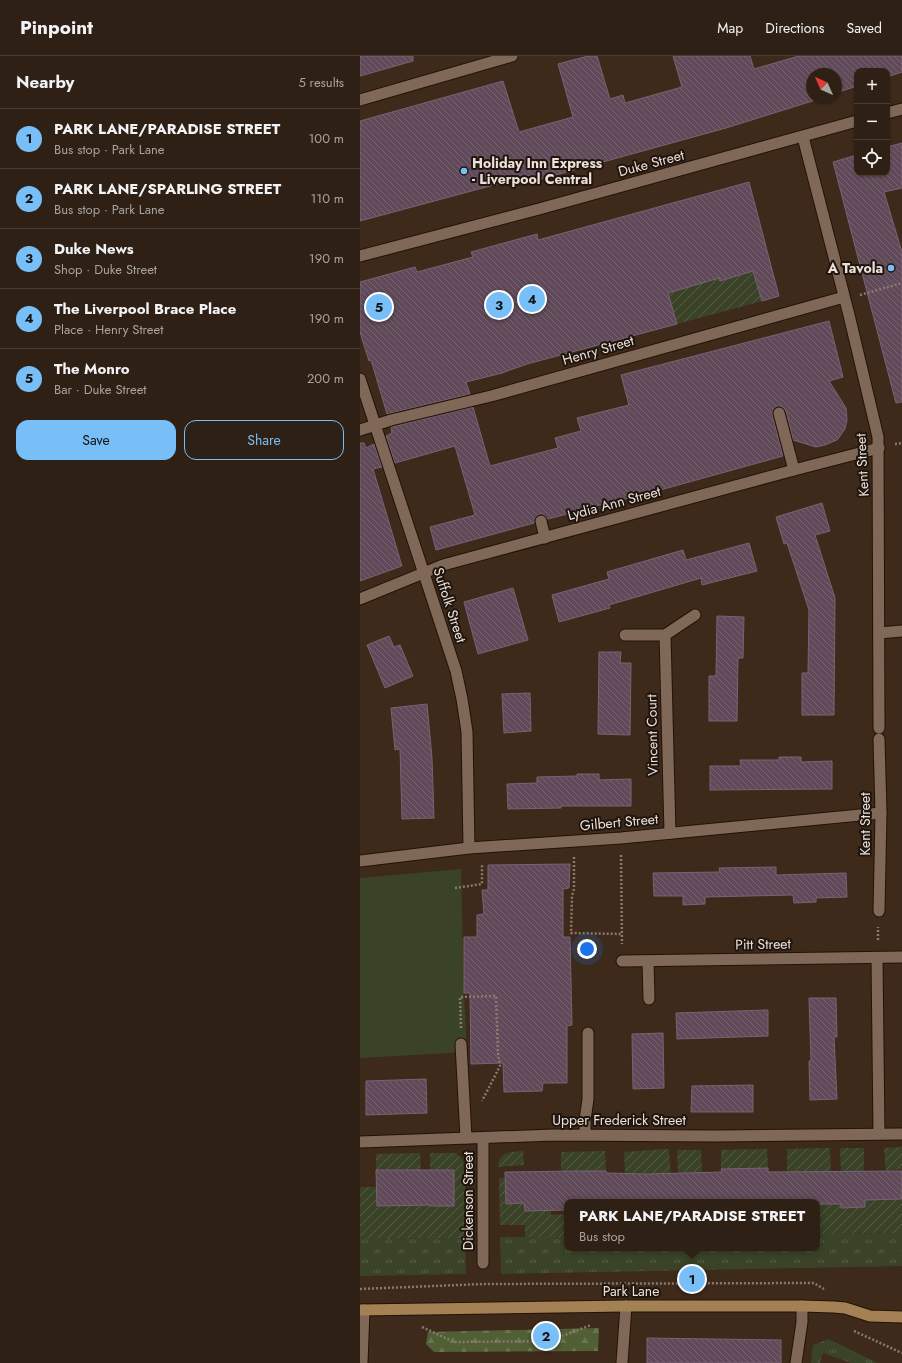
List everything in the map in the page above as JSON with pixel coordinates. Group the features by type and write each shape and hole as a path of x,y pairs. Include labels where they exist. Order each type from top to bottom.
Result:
{"main road":[{"name":"Park Lane","path":"362,1310 626,1306 802,1306 845,1308 870,1316 902,1317"}],"street":[{"path":"360,100 512,56"},
{"path":"890,112 902,109"},
{"name":"Duke Street","path":"360,256 538,209 854,122"},
{"name":"Kent Street","path":"802,137 844,296 878,437 879,733 881,813 878,911"},
{"name":"Henry Street","path":"360,430 375,424 490,396 844,296"},
{"name":"Suffolk Street","path":"360,379 456,671 467,732 469,848"},
{"path":"779,413 794,470"},
{"name":"Lydia Ann Street","path":"360,599 443,565 879,448"},
{"path":"541,521 545,538"},
{"path":"625,635 665,635 695,615"},
{"path":"879,633 902,631"},
{"name":"Vincent Court","path":"665,635 670,833"},
{"name":"Gilbert Street","path":"360,861 469,848 621,838 881,813"},
{"name":"Pitt Street","path":"622,961 902,957"},
{"path":"877,958 879,1134"},
{"path":"648,961 649,999"},
{"path":"585,1134 588,1099 588,1033"},
{"path":"461,1044 466,1138"},
{"name":"Upper Frederick Street","path":"360,1142 585,1134 706,1136 902,1134"},
{"name":"Dickenson Street","path":"483,1138 483,1263"},
{"path":"622,1363 626,1306"},
{"path":"796,1363 802,1322 802,1306"},
{"path":"362,1310 362,1363"}],"path":[{"path":"860,295 902,283"},
{"path":"621,853 622,946"},
{"path":"574,856 574,889 572,896 571,934 622,934"},
{"path":"455,888 482,884 482,862"},
{"path":"877,958 878,911"},
{"path":"461,1044 460,998 496,996 498,1055 500,1066 481,1103"},
{"path":"360,1288 483,1284 814,1283 831,1293 845,1308"},
{"path":"416,1327 423,1327 454,1342 549,1341 595,1323"},
{"path":"850,1329 902,1353"}],"green space":[{"path":"742,229 762,301 677,324 668,293 718,276 720,281"},
{"path":"461,869 467,1052 360,1058 360,878"},
{"path":"902,1147 902,1169 889,1170 890,1199 902,1199 902,1233 820,1234 820,1203 865,1187 886,1174 884,1148"},
{"path":"830,1148 831,1175 811,1172 787,1172 787,1149"},
{"path":"840,1148 864,1148 864,1171 841,1172"},
{"path":"669,1149 671,1176 649,1176 649,1173 625,1173 624,1152"},
{"path":"767,1149 768,1168 721,1169 721,1150"},
{"path":"677,1150 701,1150 702,1172 678,1173"},
{"path":"523,1151 524,1165 498,1167 501,1158 506,1154"},
{"path":"605,1151 606,1171 561,1171 561,1152"},
{"path":"420,1153 421,1173 400,1170 376,1170 376,1154"},
{"path":"430,1153 456,1153 463,1160 465,1187 465,1238 360,1239 360,1187 377,1187 378,1206 431,1201 431,1206 454,1206 454,1170 430,1170"},
{"path":"499,1178 505,1178 506,1204 524,1203 525,1211 551,1211 551,1215 564,1214 564,1237 525,1237 525,1225 500,1225"},
{"path":"902,1233 902,1266 501,1274 500,1237 564,1237 564,1251 820,1251 820,1234"},
{"path":"465,1238 466,1274 360,1276 360,1239"},
{"path":"599,1328 598,1351 434,1352 426,1344 428,1332"},
{"path":"829,1339 877,1363 851,1363 823,1353 820,1363 811,1363 813,1345"}],"building":[{"path":"360,56 413,56 413,61 360,76"},
{"path":"588,56 597,56 610,99 623,95 625,103 682,87 673,56 750,56 754,69 799,56 902,56 902,72 890,76 890,68 854,68 854,87 842,91 842,68 806,68 806,103 726,128 534,181 531,175 360,221 360,121 503,81 519,132 573,117 558,64"},
{"path":"902,143 902,188 884,192 902,252 902,402 896,403 833,162 854,156 854,176 890,176 890,146"},
{"path":"749,182 779,296 762,301 753,271 720,281 719,278 668,293 677,324 466,382 470,394 387,414 371,360 369,361 360,332 360,282 415,267 417,272 473,257 471,252 537,234 538,240"},
{"path":"829,321 843,377 829,381 846,408 847,420 845,429 837,440 816,447 793,440 786,411 781,406 777,406 774,408 772,414 783,456 548,519 543,514 539,514 534,519 534,523 436,550 430,527 475,515 455,446 395,463 386,436 392,433 391,427 473,407 490,466 558,448 555,438 581,431 577,418 629,405 621,375"},
{"path":"360,443 364,443 366,448 374,444 382,467 373,469 402,566 360,581"},
{"path":"822,503 830,531 815,535 835,598 834,715 802,715 802,673 808,673 809,610 787,543 784,544 776,517"},
{"path":"749,543 757,571 702,585 701,578 609,605 610,608 559,622 552,595 609,579 607,572 683,550 686,560"},
{"path":"513,588 528,640 478,654 464,602"},
{"path":"717,616 744,617 743,658 738,658 737,721 709,721 709,676 716,676"},
{"path":"389,636 394,647 400,645 413,676 385,688 367,645"},
{"path":"599,652 621,652 620,663 631,663 630,735 598,734"},
{"path":"530,693 531,731 504,733 502,694"},
{"path":"427,704 432,758 434,818 402,819 400,749 395,750 391,708"},
{"path":"779,757 801,757 801,762 832,761 832,789 710,790 710,766 741,766 740,760 779,760"},
{"path":"577,774 599,774 599,780 631,779 631,806 561,806 561,808 508,809 507,784 537,783 537,777 577,776"},
{"path":"570,864 569,888 563,889 563,937 570,937 572,1025 567,1026 567,1083 543,1083 542,1091 504,1092 503,1063 471,1064 470,993 464,993 464,937 477,937 477,915 484,914 482,890 488,890 488,865"},
{"path":"776,867 776,875 846,873 847,897 816,898 816,902 794,903 793,895 705,897 705,904 683,905 683,896 654,896 653,873 720,872 719,868"},
{"path":"809,998 836,998 837,1037 834,1037 837,1099 810,1100 809,1061 811,1061"},
{"path":"768,1010 768,1036 677,1039 676,1013"},
{"path":"663,1033 664,1088 633,1089 632,1034"},
{"path":"426,1079 427,1113 366,1115 366,1081"},
{"path":"753,1085 753,1112 691,1112 692,1086"},
{"path":"768,1168 768,1172 902,1171 902,1199 865,1200 865,1207 841,1208 841,1204 820,1204 820,1199 564,1199 564,1210 525,1211 524,1203 506,1204 505,1172 606,1171 606,1173 649,1174 722,1172 721,1169"},
{"path":"376,1170 454,1170 454,1206 377,1206"},
{"path":"647,1338 781,1340 781,1363 647,1363"}],"place":[{"name":"Holiday Inn Express - Liverpool Central","path":"464,171"},
{"name":"A Tavola","path":"891,268"},
{"name":"The Liverpool Brace Place","path":"532,299"},
{"name":"Duke News","path":"499,305"},
{"name":"The Monro","path":"379,307"},
{"name":"PARK LANE/PARADISE STREET","path":"692,1279"},
{"name":"PARK LANE/SPARLING STREET","path":"546,1336"}]}
